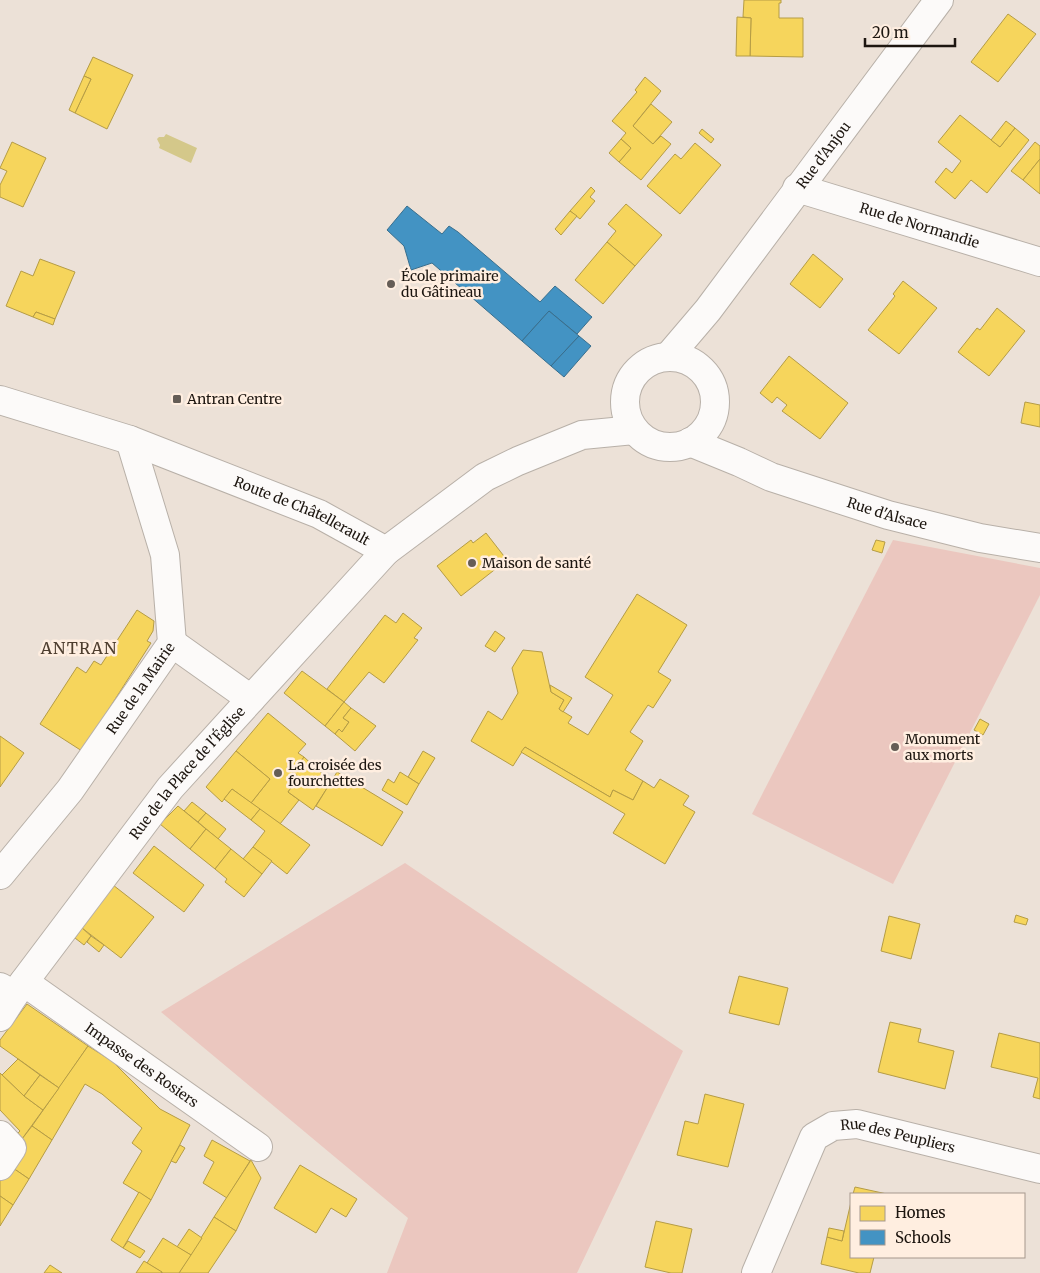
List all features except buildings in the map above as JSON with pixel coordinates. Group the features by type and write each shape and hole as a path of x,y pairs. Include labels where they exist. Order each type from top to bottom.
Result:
{"street":[{"name":"Rue d'Anjou","path":"668,357 708,310 797,188 939,0"},
{"name":"Rue de Normandie","path":"797,188 1040,262"},
{"path":"702,370 708,310"},
{"path":"715,409 710,423 702,434 690,442 676,447 660,446 646,440 634,430 628,420 625,397 628,384 644,365 655,359 668,357 686,360 702,370 710,382 714,395 715,409 739,462"},
{"name":"Route de Châtellerault","path":"582,435 625,397"},
{"name":"Route de Châtellerault","path":"0,400 130,440 320,514 386,551 485,478 518,461 582,435 634,430"},
{"name":"Rue de la Mairie","path":"0,875 70,790 172,643 165,555 130,440"},
{"name":"Rue d'Alsace","path":"690,442 770,477 888,515 980,538 1040,548"},
{"name":"Rue de la Place de l'Église","path":"9,996 170,788 386,551"},
{"path":"172,643 251,699"},
{"name":"Impasse des Rosiers","path":"9,996 258,1147"},
{"name":"Rue des Peupliers","path":"756,1273 814,1137 834,1126 857,1124 1040,1169"},
{"path":"0,1135 12,1148 0,1166"}],"shaded area":[{"path":"166,134 197,148 191,163 159,148 160,145 157,139 164,137"},
{"path":"893,540 1040,568 1040,595 893,884 752,814"},
{"path":"405,863 683,1051 577,1273 387,1273 408,1218 161,1012"}],"place":[{"name":"École primaire du Gâtineau","path":"391,284"},
{"name":"Antran Centre","path":"177,399"},
{"name":"Maison de santé","path":"472,563"},
{"name":"Monument aux morts","path":"895,747"},
{"name":"La croisée des fourchettes","path":"278,773"}],"district":[{"name":"ANTRAN","path":"79,648"}]}
